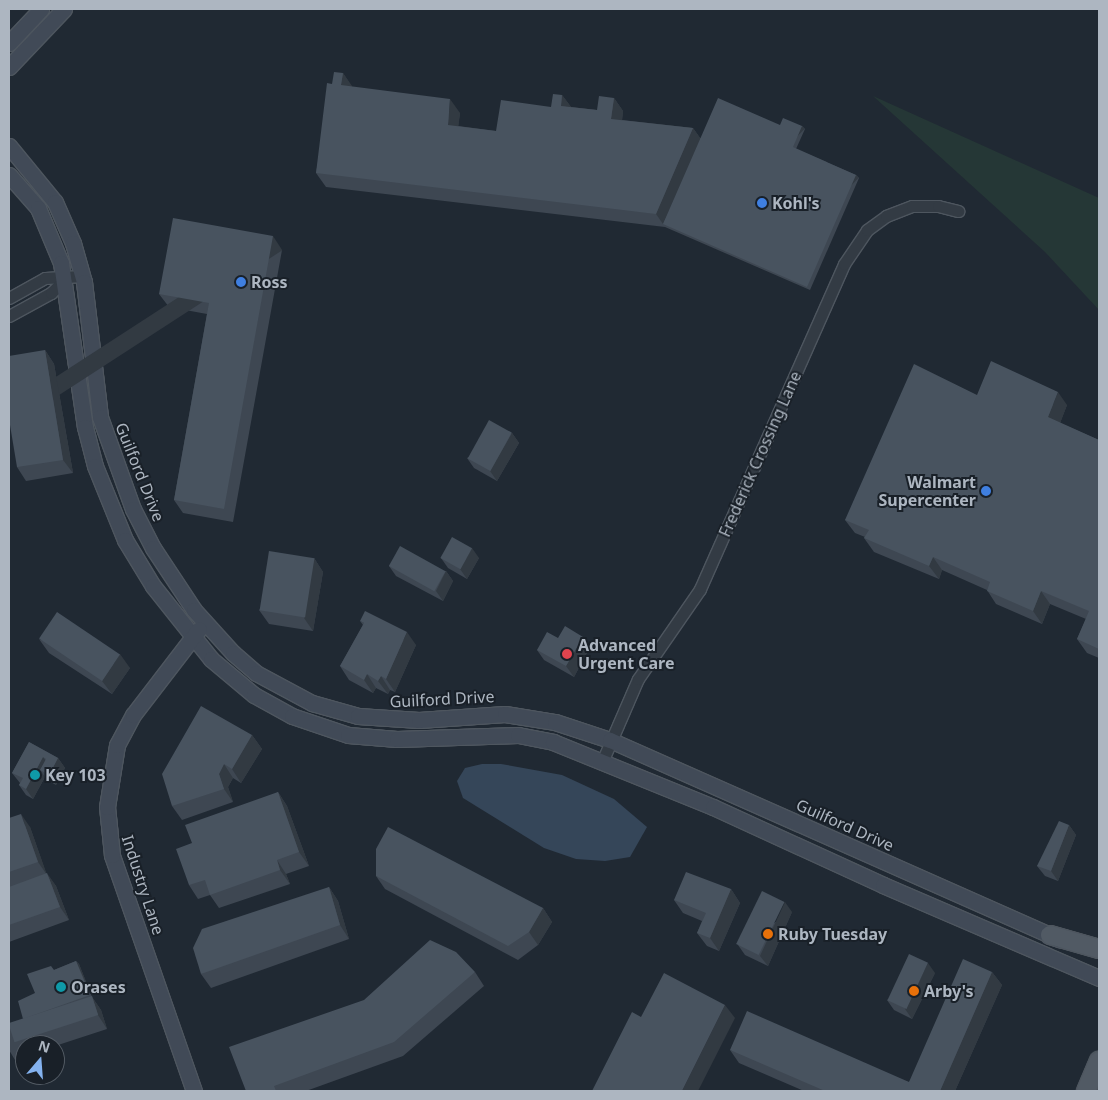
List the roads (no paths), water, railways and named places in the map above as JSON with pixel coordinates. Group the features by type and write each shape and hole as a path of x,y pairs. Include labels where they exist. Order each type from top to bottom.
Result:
{"main road":[{"path":"9,43 41,9"},
{"path":"9,67 64,9"},
{"name":"Guilford Drive","path":"9,146 55,202 83,276 99,409 123,484 153,548 206,623 233,653 262,677 292,694 337,711 383,720 513,714 555,722 610,740 1099,957"},
{"path":"9,175 38,208 48,229 65,279 78,385 95,466 136,560 211,659 254,695 292,716 331,731 397,739 480,734 534,736 713,807 883,885 1099,978"},
{"name":"Industry Lane","path":"194,1091 112,855 106,827 108,787 116,745 133,715 193,636 206,623"},
{"path":"1050,935 1099,949"},
{"path":"1086,1091 1099,1062"}],"street":[{"name":"Frederick Crossing Lane","path":"602,762 638,679 700,589 844,264 867,230 886,216 912,206 938,206 958,211"},
{"path":"9,298 45,278 65,279 83,276"},
{"path":"9,316 50,293 65,279"}],"water":[{"path":"482,764 501,764 562,775 614,799 647,827 630,857 605,861 576,859 544,848 463,798 457,781 465,768"}],"place":[{"name":"Kohl's","path":"762,203"},
{"name":"Ross","path":"241,282"},
{"name":"Walmart Supercenter","path":"986,491"},
{"name":"Advanced Urgent Care","path":"567,654"},
{"name":"Key 103","path":"35,775"},
{"name":"Ruby Tuesday","path":"768,934"},
{"name":"Orases","path":"61,987"},
{"name":"Arby's","path":"914,991"}]}
